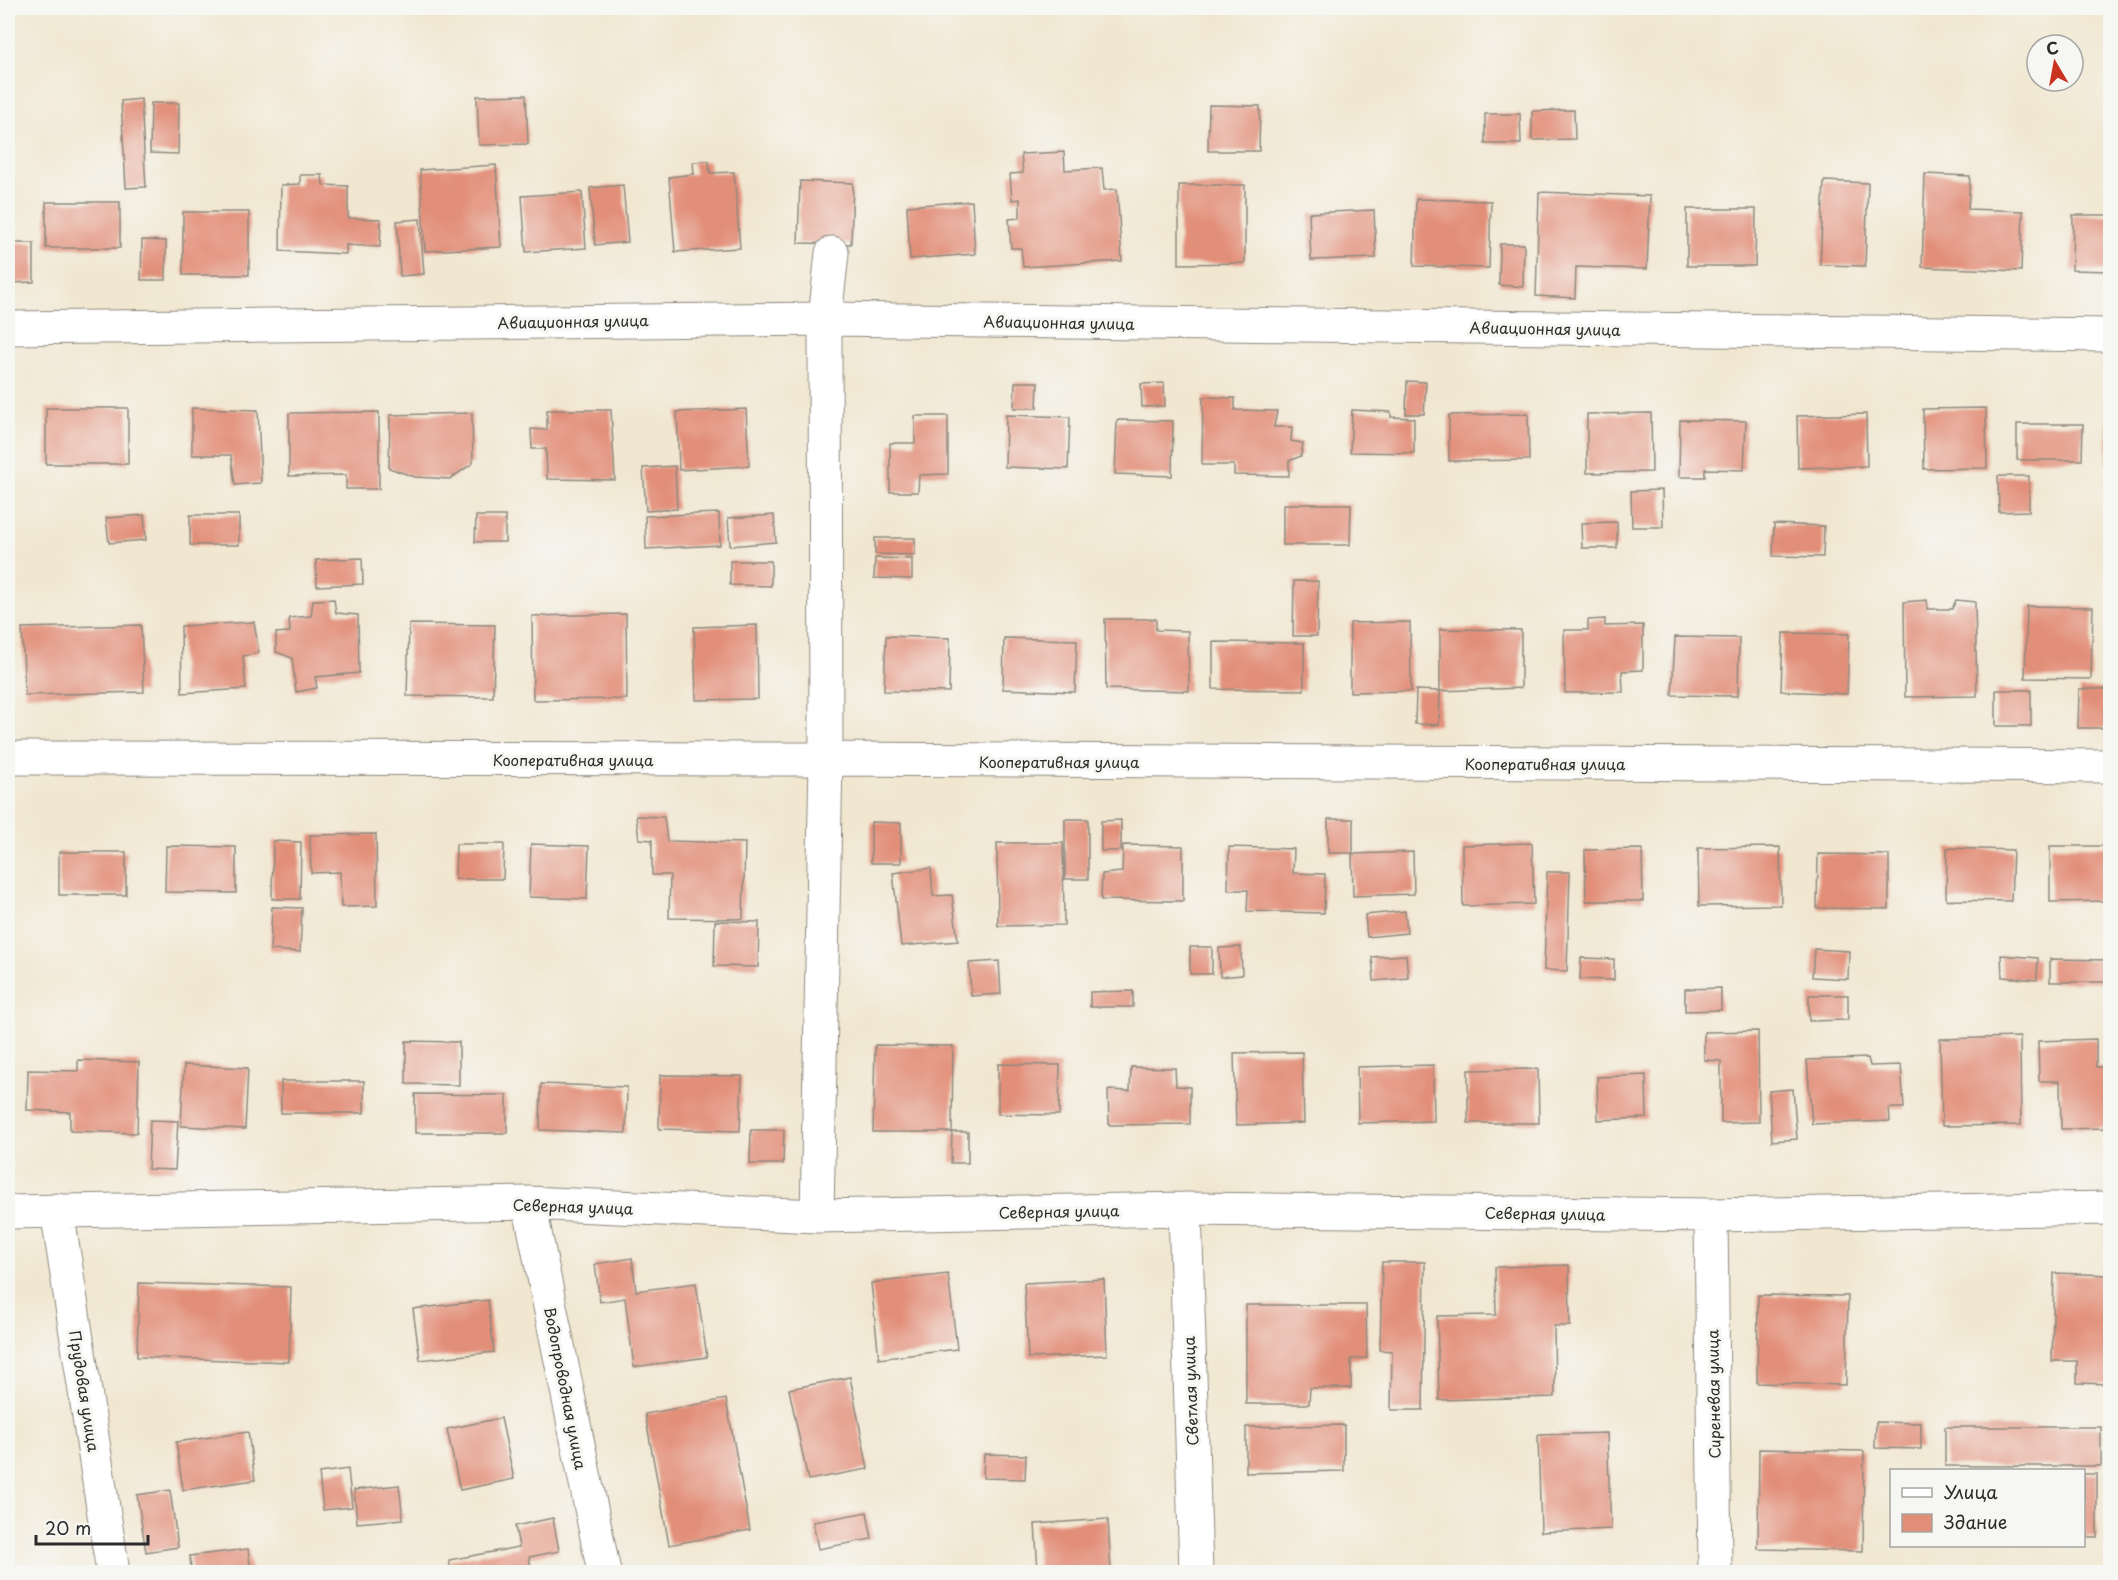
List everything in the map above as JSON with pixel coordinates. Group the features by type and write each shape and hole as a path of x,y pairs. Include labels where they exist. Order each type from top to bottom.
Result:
{"street":[{"path":"817,1216 826,759 825,319 832,253"},
{"name":"Авиационная улица","path":"8,328 825,319 2110,335"},
{"name":"Кооперативная улица","path":"8,758 826,759 2110,766"},
{"name":"Северная улица","path":"8,1212 529,1203 817,1216 1185,1209 1711,1215 2110,1208"},
{"name":"Водопроводная улица","path":"529,1203 604,1572"},
{"name":"Светлая улица","path":"1185,1209 1196,1572"},
{"name":"Прудовая улица","path":"57,1210 113,1572"},
{"name":"Сиреневая улица","path":"1711,1215 1715,1572"}],"building":[{"path":"526,95 528,144 479,145 477,96"},
{"path":"141,99 146,187 126,188 121,101"},
{"path":"151,103 179,103 178,154 150,153"},
{"path":"1209,105 1260,106 1259,151 1208,151"},
{"path":"1574,110 1575,139 1532,140 1532,111"},
{"path":"1485,114 1520,114 1521,144 1485,144"},
{"path":"1064,152 1065,170 1102,168 1104,190 1117,189 1122,261 1023,267 1021,248 1011,248 1009,219 1020,218 1020,199 1012,200 1010,174 1023,173 1021,154"},
{"path":"709,161 710,173 734,172 740,248 675,252 669,177 694,174 693,162"},
{"path":"496,165 501,247 425,251 420,170"},
{"path":"1925,174 1970,176 1968,209 2023,211 2021,271 1922,267"},
{"path":"300,175 322,175 323,185 348,186 348,218 381,219 380,247 346,245 346,254 280,251 281,185 300,184"},
{"path":"800,181 853,183 851,244 798,243"},
{"path":"1824,181 1868,183 1865,266 1820,265"},
{"path":"623,185 628,242 595,245 590,188"},
{"path":"1179,185 1245,185 1245,263 1179,264"},
{"path":"582,192 586,248 526,252 522,196"},
{"path":"1539,192 1650,196 1647,269 1576,267 1575,298 1536,296"},
{"path":"1416,199 1491,201 1489,268 1414,266"},
{"path":"972,201 975,254 910,259 907,206"},
{"path":"46,202 120,202 120,248 46,248"},
{"path":"1687,209 1756,209 1755,266 1687,266"},
{"path":"1374,210 1376,258 1311,260 1309,213"},
{"path":"183,212 249,212 249,275 183,275"},
{"path":"2073,215 2110,215 2110,271 2072,270"},
{"path":"420,219 424,274 400,276 397,221"},
{"path":"142,240 166,241 166,280 141,280"},
{"path":"11,243 34,243 34,282 11,283"},
{"path":"1500,244 1524,244 1523,287 1499,285"},
{"path":"1407,381 1426,382 1424,414 1406,414"},
{"path":"1015,382 1038,382 1037,408 1014,408"},
{"path":"1164,383 1165,406 1142,407 1141,384"},
{"path":"1203,397 1235,398 1235,410 1277,411 1274,427 1292,427 1291,441 1303,443 1301,456 1289,461 1289,476 1234,475 1234,465 1202,465"},
{"path":"46,408 128,408 128,464 46,464"},
{"path":"192,408 258,410 261,483 235,485 231,455 192,455"},
{"path":"1986,408 1987,468 1924,469 1923,409"},
{"path":"746,409 749,466 679,470 677,412"},
{"path":"547,410 611,410 615,480 547,479 546,449 532,449 531,429 547,430"},
{"path":"1352,410 1391,412 1391,417 1414,418 1414,453 1350,452"},
{"path":"379,412 379,489 346,489 346,475 289,476 289,413"},
{"path":"472,413 473,463 450,479 415,477 389,468 390,415"},
{"path":"1651,413 1652,472 1587,473 1587,414"},
{"path":"1528,414 1529,460 1449,461 1449,415"},
{"path":"1866,414 1867,466 1798,468 1797,416"},
{"path":"1006,415 1070,417 1068,469 1005,467"},
{"path":"915,416 948,416 948,474 919,475 918,492 890,492 890,443 915,443"},
{"path":"1117,420 1173,421 1172,476 1115,474"},
{"path":"1680,420 1746,421 1744,470 1705,469 1705,477 1679,477"},
{"path":"2107,420 2110,420 2110,464 2107,464"},
{"path":"2017,424 2083,424 2082,460 2017,460"},
{"path":"675,466 677,509 646,511 643,468"},
{"path":"1998,476 2029,476 2029,511 1999,512"},
{"path":"1662,490 1663,527 1632,527 1631,491"},
{"path":"1283,504 1351,504 1350,545 1283,545"},
{"path":"719,513 720,545 646,549 645,516"},
{"path":"144,515 146,540 109,543 106,518"},
{"path":"190,515 239,515 239,545 190,545"},
{"path":"774,515 776,542 730,546 728,518"},
{"path":"476,516 505,516 505,542 475,542"},
{"path":"1617,522 1617,548 1582,548 1581,523"},
{"path":"1774,524 1824,526 1823,557 1773,556"},
{"path":"875,538 915,538 915,555 875,554"},
{"path":"362,558 363,584 317,586 316,560"},
{"path":"875,558 912,559 912,579 874,578"},
{"path":"730,561 771,561 771,586 730,585"},
{"path":"1294,581 1318,581 1317,636 1293,636"},
{"path":"334,599 336,613 358,615 359,673 315,677 317,688 296,692 292,658 276,652 276,633 290,632 289,618 311,616 313,600"},
{"path":"1927,600 1927,609 1952,609 1956,600 1975,602 1977,696 1905,697 1904,602"},
{"path":"2027,606 2093,607 2091,679 2025,678"},
{"path":"626,614 627,699 533,700 532,616"},
{"path":"1105,619 1156,619 1156,630 1188,631 1189,691 1106,689"},
{"path":"1605,619 1605,626 1643,625 1643,670 1622,671 1623,692 1565,693 1564,630 1588,630 1588,620"},
{"path":"254,622 259,653 243,656 246,689 182,693 181,626"},
{"path":"1410,622 1411,691 1350,692 1350,623"},
{"path":"409,624 495,625 493,697 407,696"},
{"path":"141,625 144,692 25,695 22,628"},
{"path":"757,625 758,699 696,700 694,627"},
{"path":"1440,629 1521,630 1521,688 1440,691"},
{"path":"1783,633 1849,634 1847,694 1781,691"},
{"path":"886,636 950,638 949,692 884,691"},
{"path":"1675,637 1739,638 1738,696 1672,695"},
{"path":"1004,638 1077,640 1075,692 1003,689"},
{"path":"1213,642 1304,643 1304,690 1213,689"},
{"path":"2079,689 2107,689 2107,728 2078,728"},
{"path":"1416,690 1440,691 1439,725 1415,724"},
{"path":"1996,690 2031,690 2031,726 1996,726"},
{"path":"636,816 664,817 667,841 745,843 743,919 669,918 670,875 652,875 652,840 639,839"},
{"path":"1065,819 1088,819 1088,879 1065,879"},
{"path":"1328,819 1353,819 1353,853 1328,853"},
{"path":"1121,820 1121,851 1101,851 1101,821"},
{"path":"871,822 901,823 901,863 871,863"},
{"path":"376,834 377,906 341,907 340,872 311,873 310,835"},
{"path":"273,841 301,842 300,899 272,899"},
{"path":"997,843 1063,843 1064,925 998,926"},
{"path":"1532,843 1534,904 1463,906 1462,845"},
{"path":"456,844 504,844 503,879 455,879"},
{"path":"531,844 589,846 587,899 529,897"},
{"path":"1123,845 1183,846 1183,901 1101,900 1102,874 1122,872"},
{"path":"166,846 236,847 236,893 165,892"},
{"path":"2050,846 2110,846 2110,901 2050,902"},
{"path":"1229,847 1294,849 1293,873 1325,874 1324,913 1247,911 1248,890 1228,890"},
{"path":"1780,847 1781,905 1699,906 1698,848"},
{"path":"1947,848 2013,850 2011,901 1946,900"},
{"path":"1642,849 1643,901 1586,901 1585,850"},
{"path":"59,852 126,852 126,895 59,895"},
{"path":"1413,852 1414,894 1353,896 1352,854"},
{"path":"1818,854 1889,855 1889,909 1817,908"},
{"path":"931,868 933,896 952,895 958,941 901,946 893,873"},
{"path":"1547,872 1570,872 1567,971 1544,970"},
{"path":"272,907 302,908 300,952 270,950"},
{"path":"1405,911 1407,933 1367,937 1365,915"},
{"path":"715,921 759,922 758,967 714,966"},
{"path":"1190,947 1212,947 1212,974 1190,974"},
{"path":"1241,947 1242,975 1220,977 1219,948"},
{"path":"1814,949 1849,951 1848,979 1812,977"},
{"path":"1406,955 1408,978 1374,981 1372,957"},
{"path":"2001,955 2038,958 2037,980 2002,977"},
{"path":"1581,958 1614,959 1614,980 1580,979"},
{"path":"2050,959 2110,960 2110,982 2050,982"},
{"path":"999,961 1001,994 971,996 969,963"},
{"path":"1721,988 1721,1010 1685,1011 1685,989"},
{"path":"1133,991 1133,1007 1090,1007 1090,992"},
{"path":"1809,995 1848,995 1848,1020 1809,1021"},
{"path":"1758,1031 1759,1122 1721,1123 1721,1061 1704,1060 1704,1032"},
{"path":"2020,1037 2021,1125 1942,1126 1940,1039"},
{"path":"2096,1039 2096,1067 2110,1067 2110,1128 2061,1129 2060,1081 2039,1081 2038,1041"},
{"path":"406,1041 459,1042 459,1085 406,1084"},
{"path":"875,1045 953,1046 952,1132 873,1132"},
{"path":"1302,1052 1304,1123 1236,1125 1234,1053"},
{"path":"1868,1058 1870,1066 1901,1065 1904,1108 1889,1108 1890,1121 1812,1124 1807,1060"},
{"path":"78,1060 139,1062 137,1133 70,1131 70,1112 27,1110 28,1070 78,1071"},
{"path":"998,1064 1060,1065 1059,1115 998,1114"},
{"path":"184,1065 248,1068 245,1129 181,1126"},
{"path":"1433,1065 1434,1121 1358,1123 1357,1067"},
{"path":"1131,1067 1175,1068 1176,1086 1190,1087 1190,1124 1109,1125 1108,1090 1130,1091"},
{"path":"1538,1069 1539,1123 1468,1123 1468,1070"},
{"path":"660,1075 742,1076 740,1131 659,1129"},
{"path":"1646,1075 1647,1118 1598,1120 1597,1077"},
{"path":"281,1081 364,1081 364,1113 281,1113"},
{"path":"541,1084 627,1087 626,1133 540,1130"},
{"path":"1793,1089 1797,1139 1772,1141 1769,1091"},
{"path":"415,1094 507,1095 507,1133 415,1133"},
{"path":"150,1120 178,1121 175,1170 148,1169"},
{"path":"751,1130 784,1130 783,1164 750,1164"},
{"path":"952,1132 968,1132 968,1163 951,1163"},
{"path":"632,1258 636,1291 696,1283 707,1357 634,1367 625,1298 600,1302 595,1264"},
{"path":"1382,1262 1425,1262 1423,1410 1391,1410 1392,1351 1380,1350"},
{"path":"1569,1265 1570,1326 1554,1326 1555,1397 1439,1400 1437,1316 1496,1315 1495,1267"},
{"path":"2054,1273 2110,1275 2110,1384 2077,1383 2077,1361 2052,1361"},
{"path":"948,1274 957,1349 879,1359 871,1283"},
{"path":"1104,1279 1107,1355 1028,1358 1024,1283"},
{"path":"139,1283 291,1287 289,1362 137,1357"},
{"path":"1758,1295 1848,1296 1846,1385 1757,1383"},
{"path":"488,1300 494,1352 420,1360 413,1309"},
{"path":"1246,1305 1366,1305 1367,1358 1351,1359 1351,1388 1310,1388 1309,1404 1246,1404"},
{"path":"850,1377 868,1469 808,1480 789,1389"},
{"path":"726,1399 750,1530 669,1545 645,1414"},
{"path":"501,1418 514,1479 460,1490 447,1429"},
{"path":"1876,1422 1921,1423 1921,1449 1875,1448"},
{"path":"1344,1425 1344,1471 1246,1473 1246,1427"},
{"path":"1945,1427 2101,1427 2101,1466 1945,1466"},
{"path":"248,1432 255,1480 183,1490 176,1442"},
{"path":"1607,1433 1611,1529 1541,1532 1538,1435"},
{"path":"1759,1449 1864,1451 1863,1551 1758,1549"},
{"path":"984,1454 1026,1455 1025,1479 983,1478"},
{"path":"348,1469 352,1507 323,1510 319,1473"},
{"path":"2085,1474 2097,1474 2097,1537 2085,1537"},
{"path":"399,1485 403,1519 357,1523 354,1490"},
{"path":"170,1490 178,1547 146,1552 137,1495"},
{"path":"867,1512 872,1539 818,1549 813,1522"},
{"path":"553,1518 559,1551 529,1557 532,1572 451,1572 449,1560 519,1547 515,1526"},
{"path":"1108,1519 1111,1572 1038,1572 1035,1524"},
{"path":"248,1549 251,1572 191,1572 190,1556"}]}
